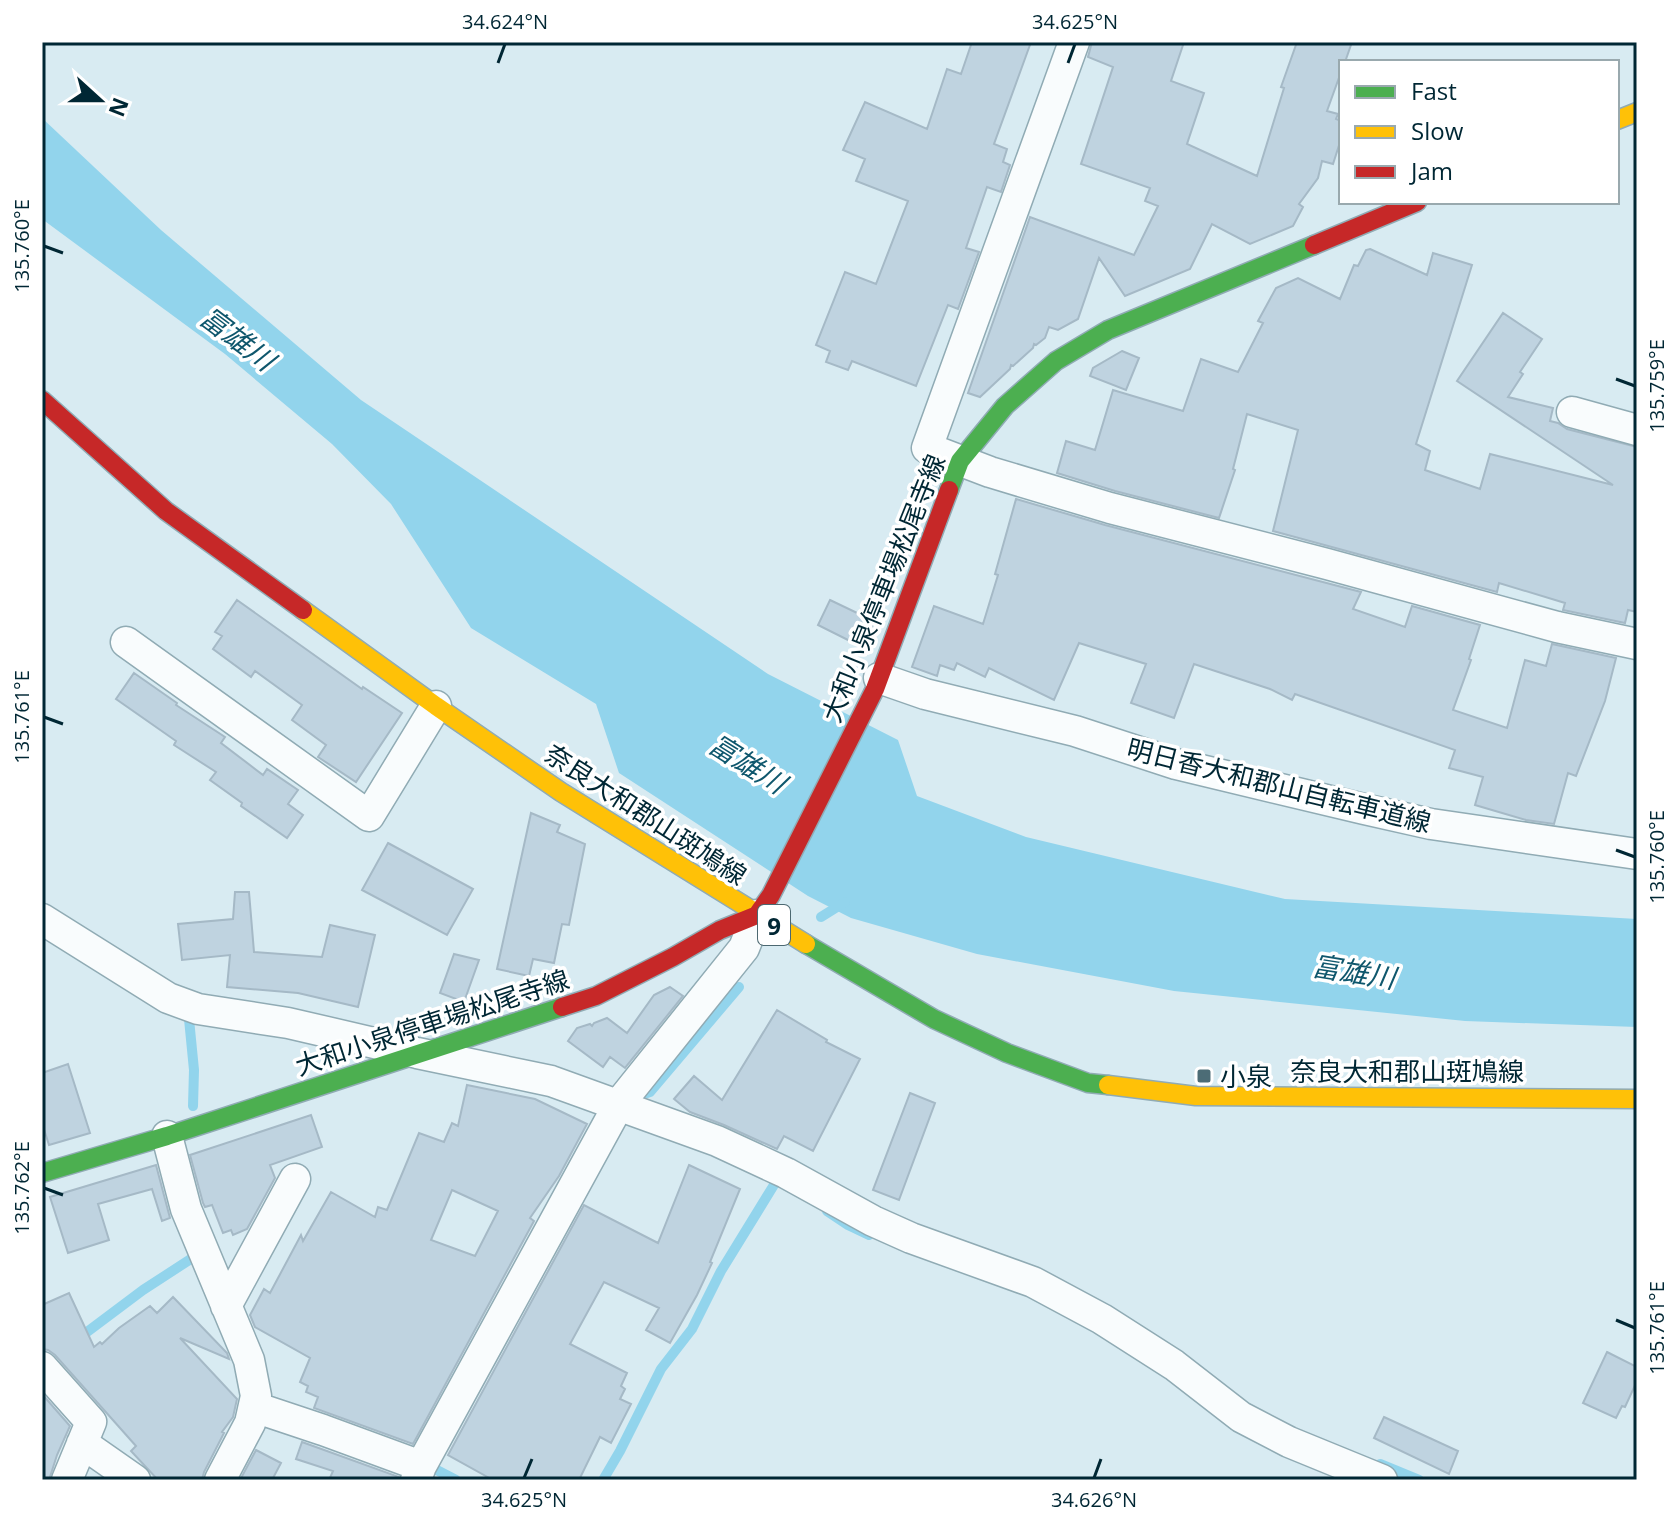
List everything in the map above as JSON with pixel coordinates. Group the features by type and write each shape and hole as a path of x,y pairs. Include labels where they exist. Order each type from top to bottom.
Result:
{"main road":[{"name":"大和小泉停車場松尾寺線","path":"42,1173 167,1136 596,996 764,905 877,684 960,461 1005,406 1056,361 1108,330 1412,204"},
{"name":"奈良大和郡山斑鳩線","path":"42,400 166,511 561,792 764,905 934,1019 1007,1053 1088,1083 1196,1096 1637,1099"}],"street":[{"path":"1074,42 927,448 990,472 1110,508 1557,627 1637,644"},
{"path":"1572,412 1637,430"},
{"path":"126,642 369,816 436,706"},
{"name":"明日香大和郡山自転車道線","path":"877,684 1075,731 1176,764 1431,824 1637,854"},
{"path":"254,1407 323,1430 418,1473 620,1105 744,948 764,905"},
{"path":"42,919 168,998 198,1009 288,1023 551,1081 717,1141 786,1173 873,1221 1033,1282 1102,1319 1162,1358 1241,1417 1289,1442 1382,1480"},
{"path":"167,1136 186,1209 249,1360 256,1396 250,1423 220,1480"},
{"path":"226,1306 295,1179"},
{"path":"43,1368 91,1422 67,1480"},
{"path":"82,1443 135,1480"}],"water":[{"name":"富雄川","path":"42,118 161,230 361,400 768,674 898,740 917,796 1026,837 1285,899 1637,919 1637,1027 1465,1021 1174,991 977,954 851,918 808,896 619,773 596,704 471,628 391,504 332,444 225,354 42,219"}],"building":[{"path":"972,42 1031,42 994,144 1007,149 1003,162 1010,165 1001,192 987,187 966,248 979,252 958,309 948,305 916,386 852,361 848,370 826,362 830,351 816,345 845,272 876,284 908,201 856,181 865,159 843,150 865,102 927,129 947,69 961,74"},
{"path":"1092,42 1184,42 1171,81 1204,93 1187,144 1257,176 1284,88 1281,87 1297,42 1352,42 1346,60 1339,60 1339,78 1327,111 1338,114 1336,119 1339,120 1339,145 1333,164 1322,161 1318,178 1299,204 1303,207 1293,226 1250,244 1212,224 1190,269 1125,296 1099,258 1078,319 1058,330 1049,327 1045,338 1034,344 980,397 968,393 1030,217 1134,255 1158,206 1145,201 1150,188 1081,164 1113,67 1088,57"},
{"path":"1370,249 1427,275 1433,253 1472,265 1416,444 1430,451 1425,470 1480,489 1490,454 1613,485 1457,381 1503,313 1542,339 1508,397 1553,408 1550,421 1567,429 1637,447 1637,612 1628,610 1625,623 1563,610 1565,603 1499,583 1497,592 1273,531 1298,430 1247,414 1235,470 1219,518 1057,473 1066,441 1095,450 1113,390 1183,411 1201,359 1238,372 1263,323 1258,321 1276,288 1298,278 1340,299 1354,265 1358,266 1366,250"},
{"path":"1122,351 1139,358 1126,390 1090,376 1093,368"},
{"path":"1016,499 1361,592 1353,609 1405,627 1412,606 1480,625 1453,710 1507,728 1525,660 1546,666 1552,644 1616,658 1605,701 1576,776 1568,773 1554,824 1526,820 1475,805 1483,777 1449,768 1455,750 1295,694 1292,700 1270,689 1194,664 1174,718 1131,703 1146,664 1079,643 1054,700 989,668 985,677 957,663 954,670 940,665 937,676 912,667 934,606 983,624"},
{"path":"237,600 362,689 402,713 356,782 318,757 326,745 292,720 302,705 255,671 251,677 213,649 222,636 215,632"},
{"path":"830,600 874,621 864,648 818,625"},
{"path":"134,673 225,737 221,743 263,775 267,769 298,790 288,804 303,815 287,838 210,780 216,772 174,745 176,741 116,699"},
{"path":"531,813 560,825 557,832 585,844 569,925 562,924 554,963 533,959 529,976 497,969"},
{"path":"388,843 473,889 447,935 362,890"},
{"path":"235,892 249,892 254,952 322,957 330,925 375,935 358,1007 298,993 227,987 230,955 182,960 178,924 233,919"},
{"path":"454,954 479,960 464,1002 440,993"},
{"path":"670,987 683,996 625,1068 610,1057 603,1067 568,1041 577,1028 592,1026 607,1018 627,1033 654,995"},
{"path":"777,1010 826,1042 860,1059 813,1151 784,1136 777,1149 690,1112 674,1099 694,1076 722,1100"},
{"path":"68,1064 90,1133 49,1145 42,1123 42,1073"},
{"path":"467,1085 535,1099 587,1124 559,1176 530,1218 534,1221 413,1444 314,1408 318,1397 306,1392 308,1386 300,1382 310,1358 255,1327 250,1315 264,1289 270,1293 301,1235 303,1241 331,1192 375,1217 378,1207 387,1210 419,1133 444,1142 452,1123 458,1126","holes":["452,1190 498,1211 475,1256 431,1240"]},
{"path":"910,1093 935,1103 899,1200 873,1190"},
{"path":"311,1115 322,1147 270,1165 275,1178 247,1229 233,1235 231,1230 223,1233 212,1205 205,1207 203,1203 190,1155"},
{"path":"156,1165 170,1218 162,1221 152,1189 98,1204 109,1240 68,1253 50,1197"},
{"path":"689,1165 740,1189 712,1263 670,1343 646,1330 659,1308 604,1282 570,1344 627,1373 621,1386 625,1389 620,1399 631,1404 611,1443 600,1437 579,1480 493,1480 448,1455 584,1205 658,1243"},
{"path":"69,1293 94,1347 150,1306 157,1313 173,1297 227,1353 229,1359 180,1338 237,1399 233,1417 222,1432 202,1480 158,1480 131,1451 136,1446 55,1355 42,1349 42,1305"},
{"path":"1607,1352 1637,1367 1637,1381 1616,1418 1583,1403"},
{"path":"42,1394 70,1426 49,1480 42,1480"},
{"path":"1384,1417 1458,1451 1449,1474 1374,1438"},
{"path":"302,1442 399,1477 398,1480 329,1480 333,1471 296,1459"},
{"path":"256,1450 281,1463 272,1480 240,1480"}],"waterway":[{"path":"821,917 845,902"},
{"path":"635,1097 650,1092 739,987"},
{"path":"189,1019 194,1070 193,1106"},
{"path":"603,1480 661,1369 692,1329 721,1271 777,1180"},
{"path":"827,1211 869,1235"},
{"path":"79,1338 143,1290 200,1253"},
{"path":"1380,1464 1419,1480"},
{"path":"431,1467 456,1480"}],"traffic: fast":[{"path":"949,490 960,461 1005,406 1056,361 1108,330 1314,245"},
{"path":"806,944 934,1019 1007,1053 1088,1083 1108,1085"},
{"path":"42,1173 167,1136 562,1007"}],"traffic: slow":[{"path":"1619,119 1637,112"},
{"path":"303,610 561,792 806,944"},
{"path":"1108,1085 1196,1096 1637,1099"}],"traffic: jam":[{"path":"1314,245 1412,204"},
{"path":"42,400 166,511 303,610"},
{"path":"562,1007 596,996 720,930 757,915 771,895 875,689 949,490"}],"place":[{"name":"小泉","path":"1204,1076"}]}
